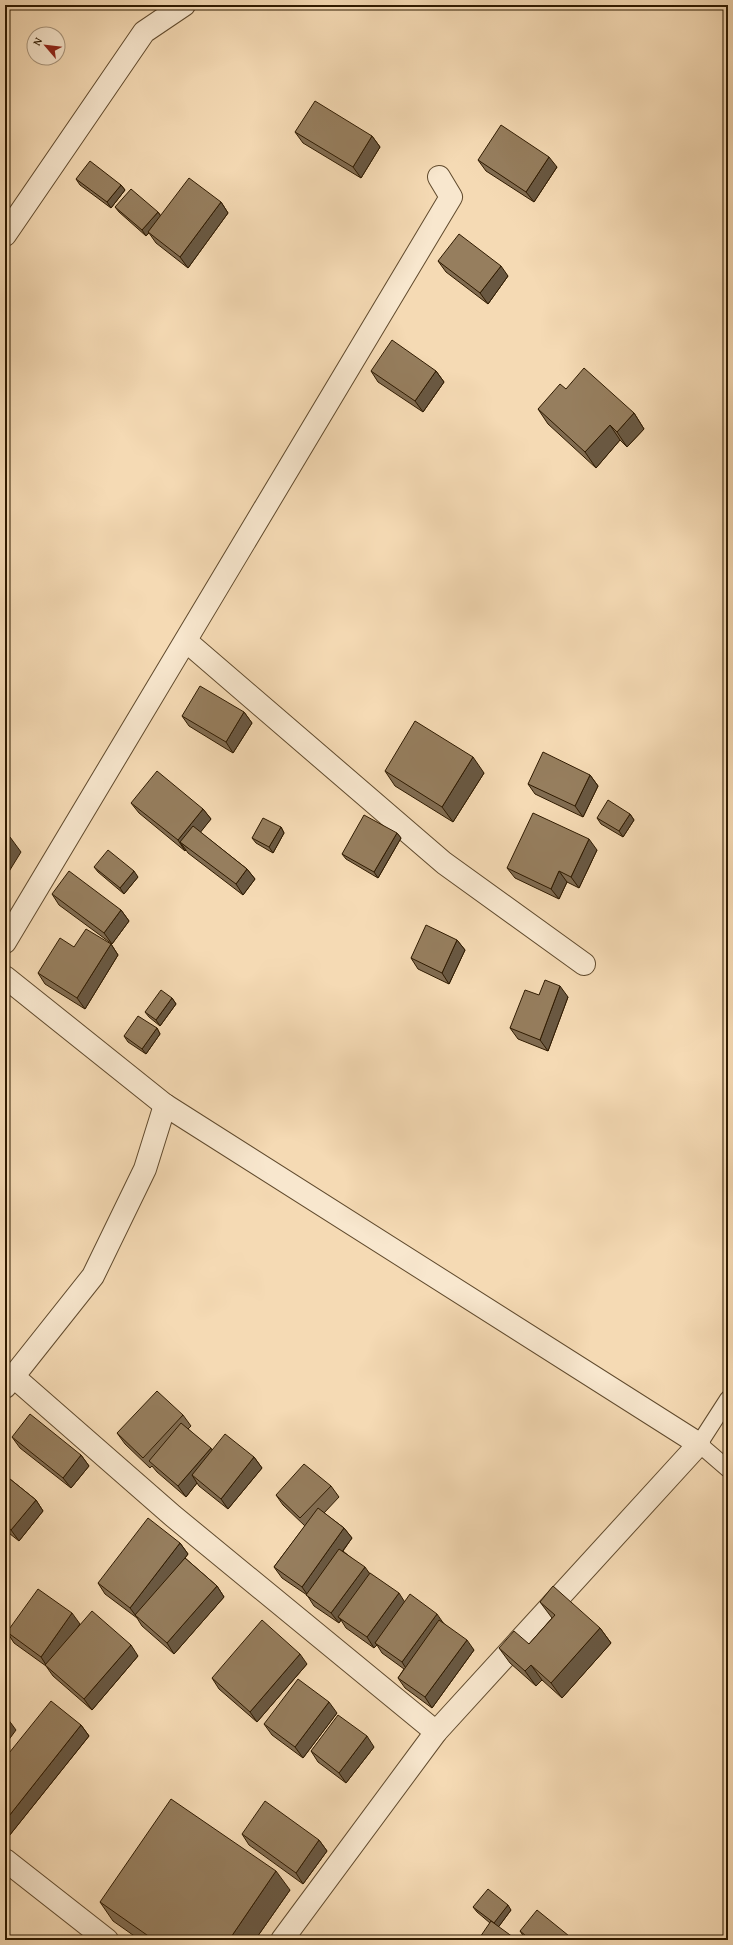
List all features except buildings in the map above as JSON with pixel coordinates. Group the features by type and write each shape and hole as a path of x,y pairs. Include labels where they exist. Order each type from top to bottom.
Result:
{"street":[{"path":"5,235 144,32 184,5"},
{"path":"5,942 451,197 439,178"},
{"path":"186,641 444,864 584,964"},
{"path":"5,977 165,1105 699,1444 436,1732 282,1940"},
{"path":"165,1105 145,1169 92,1276 10,1382 436,1732"},
{"path":"5,1860 107,1940"}],"lane":[{"path":"728,1399 699,1444 728,1468"}]}
